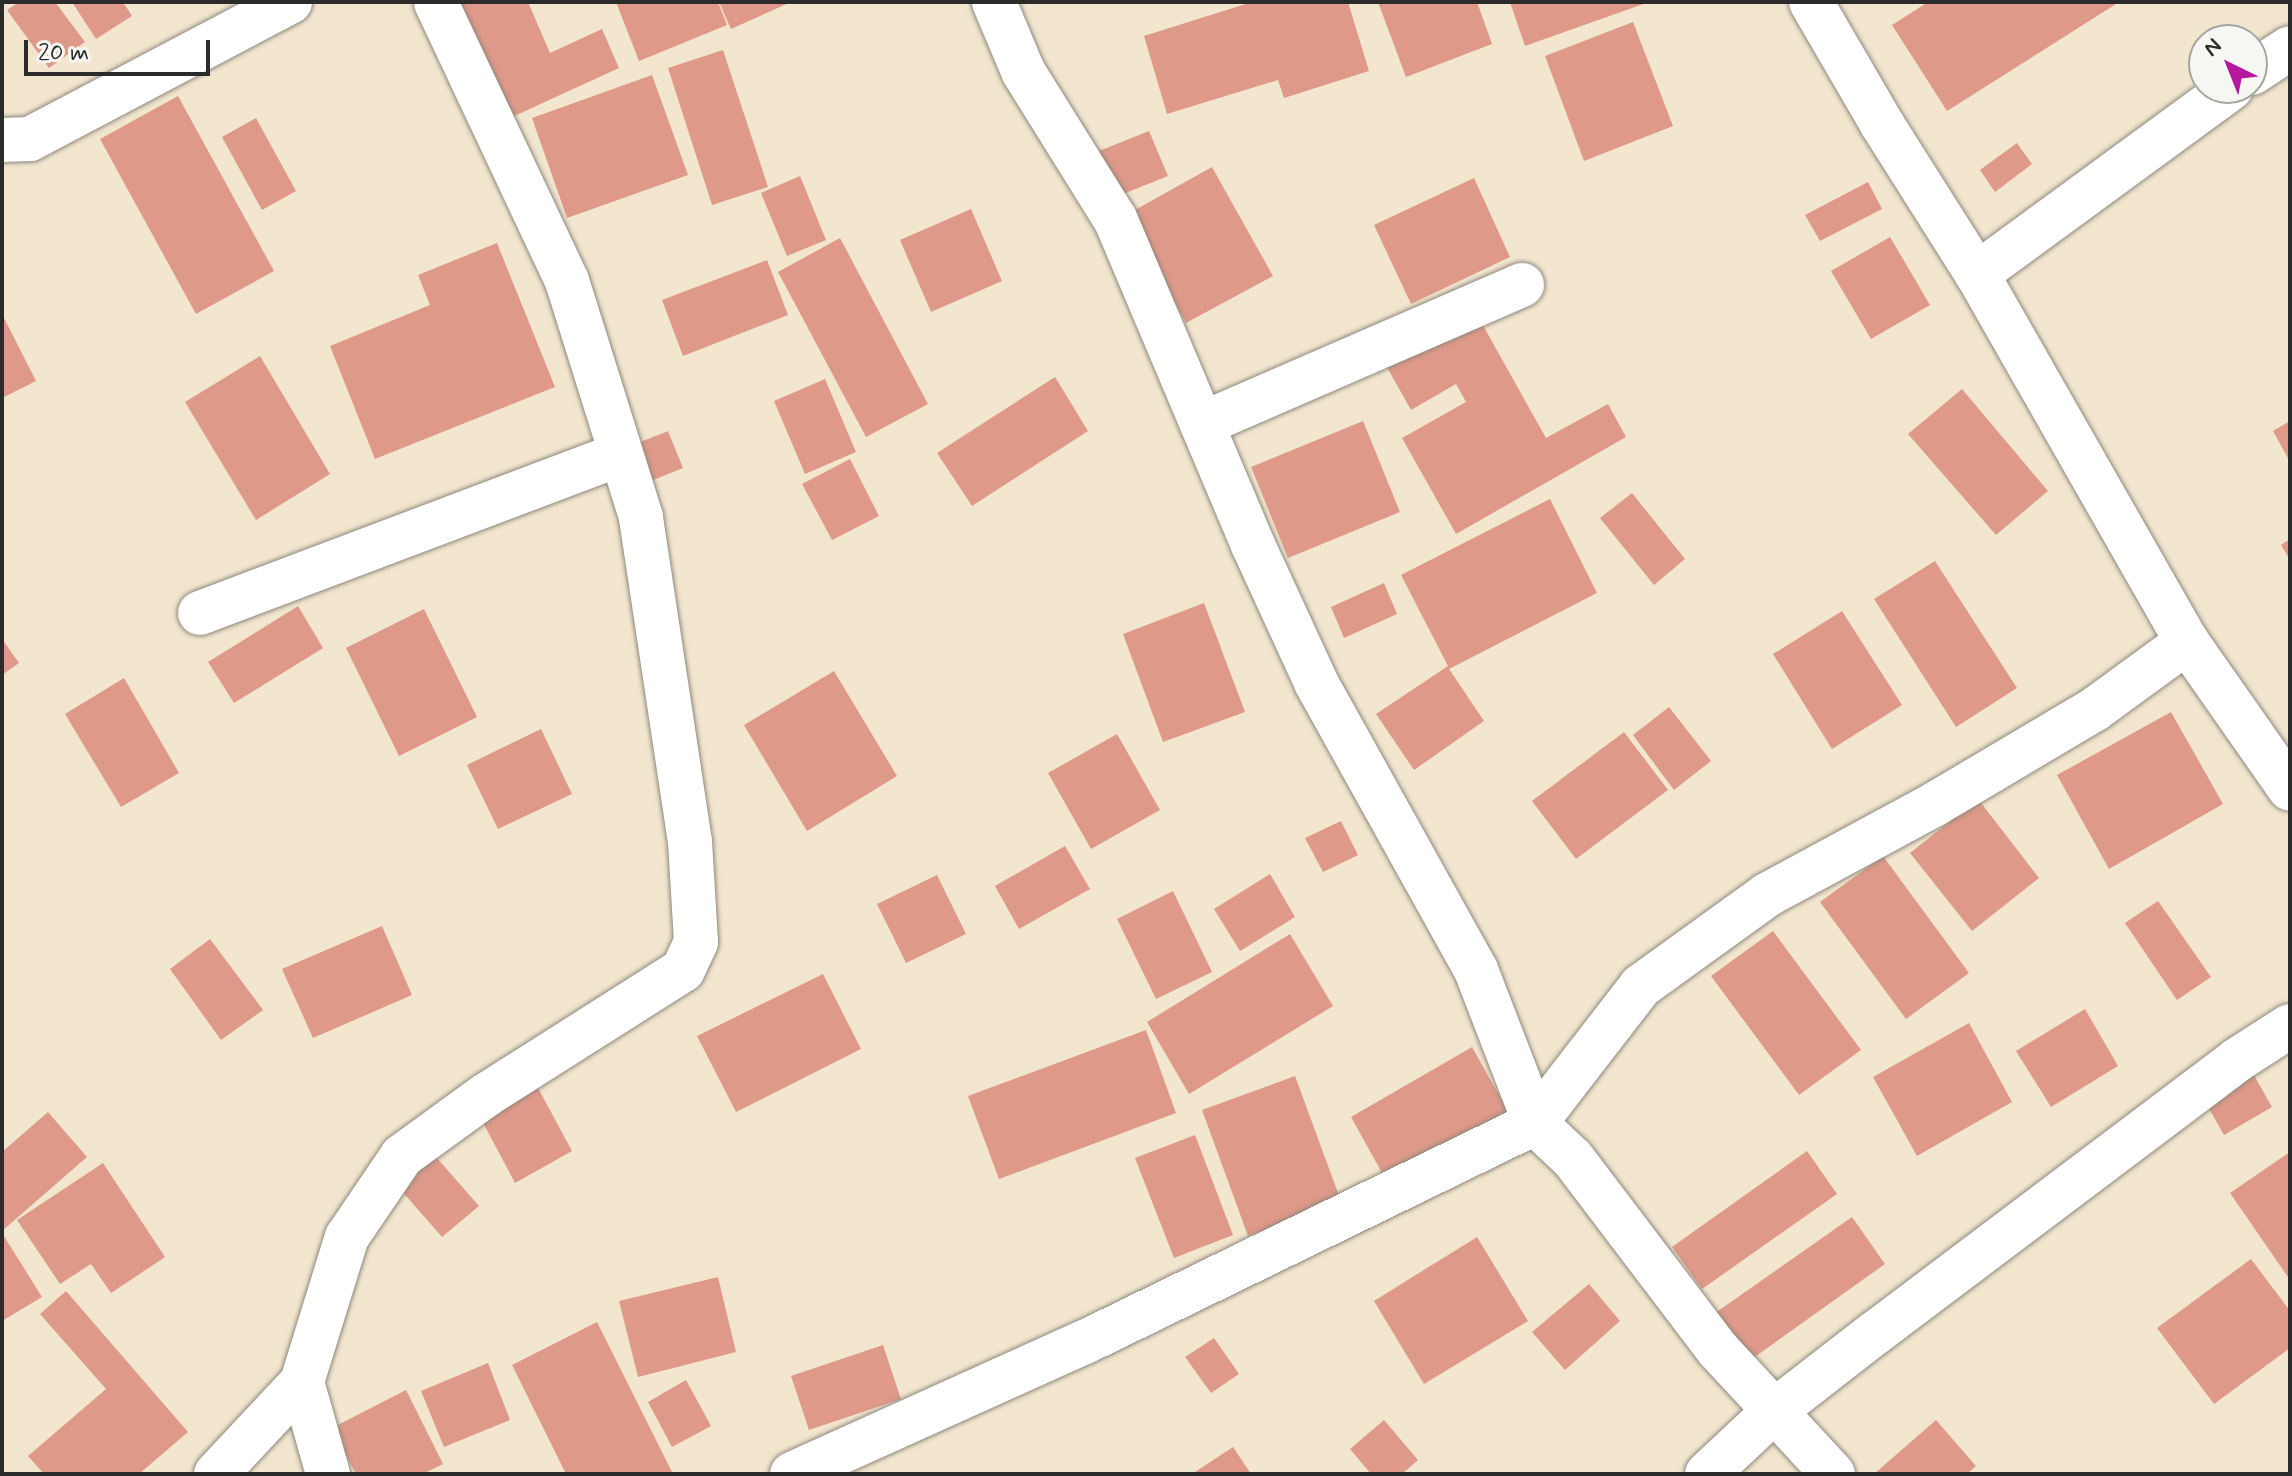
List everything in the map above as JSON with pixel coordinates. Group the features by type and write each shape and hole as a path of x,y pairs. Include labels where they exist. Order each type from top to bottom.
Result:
{"street":[{"path":"2,140 30,139 290,2"},
{"path":"216,1474 302,1382 347,1237 402,1156 486,1095 683,970 696,942 690,842 641,517 567,281 436,2"},
{"path":"994,2 1023,71 1115,219 1253,545 1316,682 1476,970 1535,1123 1572,1158 1718,1350 1833,1474"},
{"path":"1811,2 1882,124 1977,274 2187,642 2290,789"},
{"path":"2268,62 2290,48"},
{"path":"1977,274 2209,104"},
{"path":"1202,424 1522,285"},
{"path":"200,613 620,454"},
{"path":"792,1474 1085,1342 1535,1123 1641,986 1767,895 1935,804 2095,709 2187,642"},
{"path":"1707,1474 1773,1412 2237,1060 2290,1026"},
{"path":"302,1382 328,1474"}],"building":[{"path":"19,2 55,2 85,42 49,68 7,10"},
{"path":"72,2 123,2 132,16 96,39"},
{"path":"457,2 528,2 550,53 602,29 619,68 510,118"},
{"path":"616,2 718,2 727,25 639,61"},
{"path":"719,2 791,2 731,29"},
{"path":"1252,2 1348,2 1369,71 1284,98 1278,80 1167,114 1144,36"},
{"path":"1378,2 1477,2 1492,44 1406,77"},
{"path":"1510,2 1649,2 1525,46"},
{"path":"1928,2 2116,4 1947,111 1892,25"},
{"path":"1633,22 1673,126 1584,161 1545,56"},
{"path":"723,50 768,187 712,205 668,68"},
{"path":"652,75 688,175 567,218 532,118"},
{"path":"178,96 274,271 196,314 100,139"},
{"path":"256,118 296,191 262,210 222,137"},
{"path":"1149,131 1168,176 1108,200 1089,155"},
{"path":"2017,143 2032,164 1995,192 1980,170"},
{"path":"1212,167 1273,276 1186,323 1126,215"},
{"path":"800,176 826,240 787,256 761,193"},
{"path":"1474,178 1510,257 1411,304 1374,225"},
{"path":"1868,182 1882,209 1820,241 1805,215"},
{"path":"971,209 1002,281 931,312 900,240"},
{"path":"1890,237 1930,305 1871,339 1831,271"},
{"path":"840,238 928,404 866,437 778,272"},
{"path":"497,243 555,387 375,459 330,346 430,305 418,275"},
{"path":"767,260 788,315 683,356 662,300"},
{"path":"1475,311 1546,438 1608,404 1626,437 1456,534 1402,438 1466,402 1456,384 1411,410 1384,362"},
{"path":"2,314 36,381 2,398"},
{"path":"260,356 330,474 256,520 185,402"},
{"path":"1055,377 1088,431 972,506 937,453"},
{"path":"825,379 856,452 805,474 774,401"},
{"path":"1962,389 2048,491 1996,535 1908,434"},
{"path":"1363,421 1400,512 1288,558 1251,467"},
{"path":"2290,421 2290,462 2273,431"},
{"path":"668,431 683,468 641,485 625,448"},
{"path":"850,459 879,516 832,540 802,484"},
{"path":"1632,493 1685,559 1654,585 1600,518"},
{"path":"1550,499 1597,593 1449,669 1484,721 1414,770 1376,714 1448,666 1401,575"},
{"path":"2290,539 2290,560 2281,545"},
{"path":"1935,561 2017,688 1956,727 1874,599"},
{"path":"1384,583 1397,614 1344,638 1331,607"},
{"path":"1204,603 1245,712 1163,742 1123,634"},
{"path":"298,606 323,648 234,703 208,662"},
{"path":"424,609 477,717 399,756 346,648"},
{"path":"1842,611 1902,705 1832,749 1773,654"},
{"path":"2,639 19,663 2,675"},
{"path":"834,671 897,776 807,831 744,725"},
{"path":"124,678 179,773 121,807 65,714"},
{"path":"1669,707 1711,761 1674,790 1633,735"},
{"path":"2171,712 2223,804 2109,869 2057,775"},
{"path":"541,729 572,794 498,829 467,765"},
{"path":"1624,732 1668,790 1576,859 1532,801"},
{"path":"1117,734 1160,810 1091,849 1048,773"},
{"path":"1978,799 2039,878 1972,931 1910,853"},
{"path":"1341,821 1358,855 1323,872 1305,838"},
{"path":"1065,846 1090,889 1019,929 995,886"},
{"path":"1883,856 1969,973 1906,1019 1820,902"},
{"path":"1270,874 1295,917 1240,951 1214,909"},
{"path":"937,875 966,934 906,963 877,904"},
{"path":"1173,891 1212,972 1156,999 1117,919"},
{"path":"2158,901 2211,977 2177,1000 2125,923"},
{"path":"382,926 412,995 313,1038 282,969"},
{"path":"1773,931 1861,1050 1799,1095 1711,976"},
{"path":"1290,934 1333,1006 1189,1094 1147,1022"},
{"path":"210,939 263,1010 221,1040 170,969"},
{"path":"823,974 861,1049 736,1112 697,1036"},
{"path":"2085,1009 2118,1066 2051,1107 2016,1051"},
{"path":"1969,1023 2012,1102 1917,1156 1873,1077"},
{"path":"1146,1030 1176,1113 999,1179 968,1096"},
{"path":"1472,1047 1509,1113 1387,1182 1351,1117"},
{"path":"2251,1070 2272,1107 2224,1135 2203,1098"},
{"path":"1295,1076 1341,1201 1248,1236 1202,1110"},
{"path":"537,1086 572,1151 515,1183 480,1117"},
{"path":"48,1112 87,1157 2,1231 2,1152"},
{"path":"1195,1135 1233,1235 1174,1258 1135,1158"},
{"path":"429,1149 479,1206 442,1237 393,1181"},
{"path":"1807,1151 1837,1194 1702,1289 1672,1247"},
{"path":"2290,1152 2290,1280 2230,1193"},
{"path":"103,1163 165,1257 111,1293 91,1264 60,1284 17,1220"},
{"path":"1852,1217 1885,1264 1735,1371 1701,1323"},
{"path":"2,1233 42,1297 2,1321"},
{"path":"1477,1237 1528,1321 1424,1384 1374,1301"},
{"path":"2251,1259 2290,1311 2290,1348 2214,1404 2157,1328"},
{"path":"718,1277 736,1352 638,1377 619,1301"},
{"path":"1589,1284 1620,1321 1565,1370 1532,1332"},
{"path":"66,1291 188,1432 139,1474 44,1474 28,1456 106,1389 40,1314"},
{"path":"597,1322 673,1474 566,1474 512,1365"},
{"path":"1214,1338 1239,1374 1211,1393 1185,1357"},
{"path":"883,1345 901,1399 809,1430 791,1376"},
{"path":"488,1363 510,1420 444,1447 421,1391"},
{"path":"686,1380 711,1426 672,1447 648,1402"},
{"path":"406,1390 443,1464 423,1474 356,1474 332,1428"},
{"path":"1384,1420 1418,1460 1402,1474 1371,1474 1350,1449"},
{"path":"1936,1420 1976,1466 1967,1474 1874,1474"},
{"path":"1233,1447 1251,1474 1192,1474"}]}
